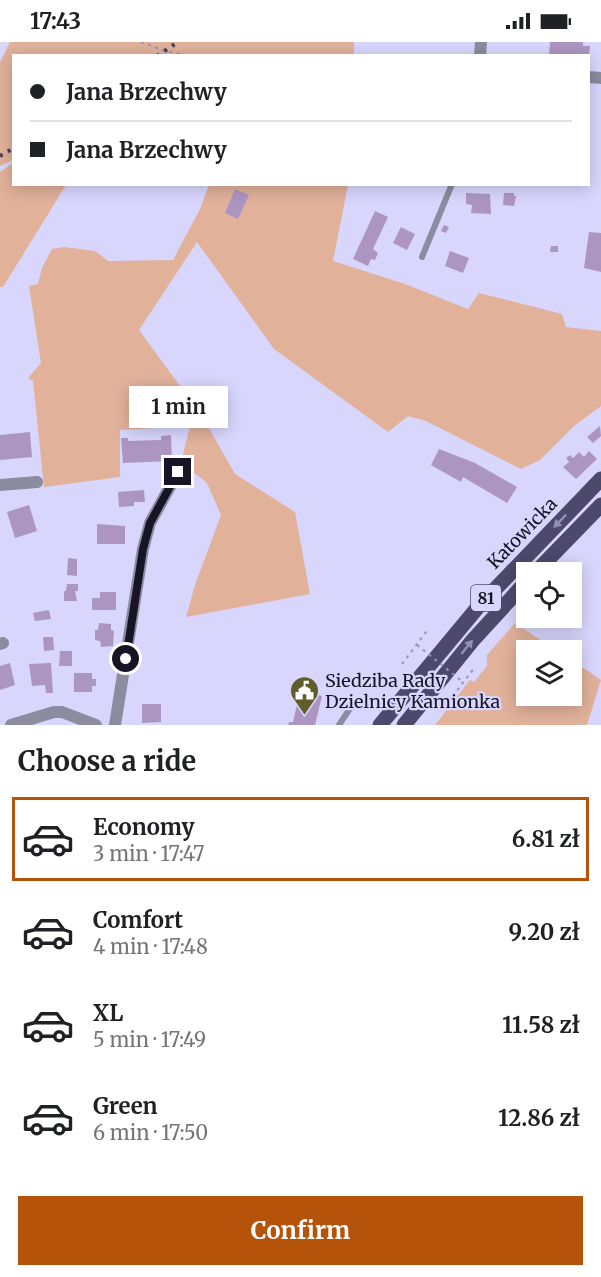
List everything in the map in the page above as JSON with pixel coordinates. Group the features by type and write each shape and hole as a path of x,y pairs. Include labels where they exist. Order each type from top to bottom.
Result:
{"main road":[{"name":"Katowicka","path":"380,725 478,607 601,479"},
{"name":"Katowicka","path":"546,562 601,505"},
{"name":"Katowicka","path":"404,725 473,640 516,593"}],"street":[{"path":"115,725 143,549 150,523 178,472"},
{"path":"0,485 37,482"},
{"path":"11,725 54,712 62,712 96,725"}],"lane":[{"path":"422,257 451,186"},
{"path":"339,725 353,704"}],"path":[{"path":"141,42 181,54"},
{"path":"402,664 429,628"},
{"path":"417,645 463,682"},
{"path":"448,702 475,667"}],"shaded area":[{"path":"10,42 354,42 354,54 12,54 12,160 0,166 0,62"},
{"path":"12,164 12,186 65,186 3,287 0,287 0,172"},
{"path":"209,186 348,186 333,261 405,284 468,309 479,293 562,314 566,327 601,331 601,406 574,426 540,460 521,469 426,421 408,416 388,432 274,349 197,242 139,330 202,416 235,474 295,512 310,594 186,617 195,585 221,515 207,483 181,462 190,426 120,430 120,477 44,487 33,381 28,378 41,363 29,286 38,284 42,268 52,249 64,247 95,251 108,261 173,260 200,209"},
{"path":"515,623 516,628 522,628 540,640 516,640 516,706 582,706 582,667 601,680 587,725 435,725 470,680 474,682 487,666 487,655"}],"building":[{"path":"550,42 583,42 583,46 590,46 589,54 549,54"},
{"path":"235,189 249,195 238,219 225,213"},
{"path":"466,193 490,194 491,214 471,213 472,205 466,204"},
{"path":"504,193 514,193 516,196 514,206 503,205"},
{"path":"375,211 388,217 373,249 378,253 375,260 371,259 368,266 353,259"},
{"path":"444,225 449,227 446,233 441,231"},
{"path":"401,227 415,234 407,250 393,243"},
{"path":"589,232 601,233 601,272 584,268"},
{"path":"551,246 558,246 558,252 550,252"},
{"path":"450,251 469,258 463,273 445,266"},
{"path":"600,426 601,436 593,443 587,437"},
{"path":"30,432 32,457 0,460 0,435"},
{"path":"171,435 172,461 123,463 121,438 128,438 128,441 161,440 161,436"},
{"path":"439,449 475,463 517,487 507,503 463,477 461,482 431,465"},
{"path":"589,451 597,459 576,479 563,467 569,462 566,458 570,455 573,458 579,452 584,457"},
{"path":"144,490 145,502 134,502 134,506 119,507 118,492"},
{"path":"549,498 554,504 550,508 544,502"},
{"path":"29,505 37,531 15,538 7,512"},
{"path":"97,524 125,526 125,544 97,544"},
{"path":"68,558 77,559 77,576 67,575"},
{"path":"67,584 78,584 78,591 75,591 77,601 64,601"},
{"path":"100,592 116,592 116,610 92,610 92,598 100,598"},
{"path":"49,610 51,619 35,621 33,613"},
{"path":"99,623 111,624 111,630 114,631 113,646 101,647 100,641 95,640 95,630 98,630"},
{"path":"43,637 53,637 54,650 44,651"},
{"path":"60,651 72,651 72,666 59,666"},
{"path":"10,663 15,685 0,690 0,666"},
{"path":"51,663 53,693 46,693 45,685 32,686 29,664"},
{"path":"74,673 92,673 92,679 96,679 96,686 92,686 92,692 74,692"},
{"path":"300,691 322,696 315,725 288,725 289,722 293,722"},
{"path":"142,704 161,704 161,722 142,723"}],"railway":[{"path":"160,54 178,42"},
{"path":"0,156 12,149"}],"place":[{"name":"Siedziba Rady Dzielnicy Kamionka","path":"304,716"}],"route":[{"path":"126,659 143,549 150,523 178,472"}]}
